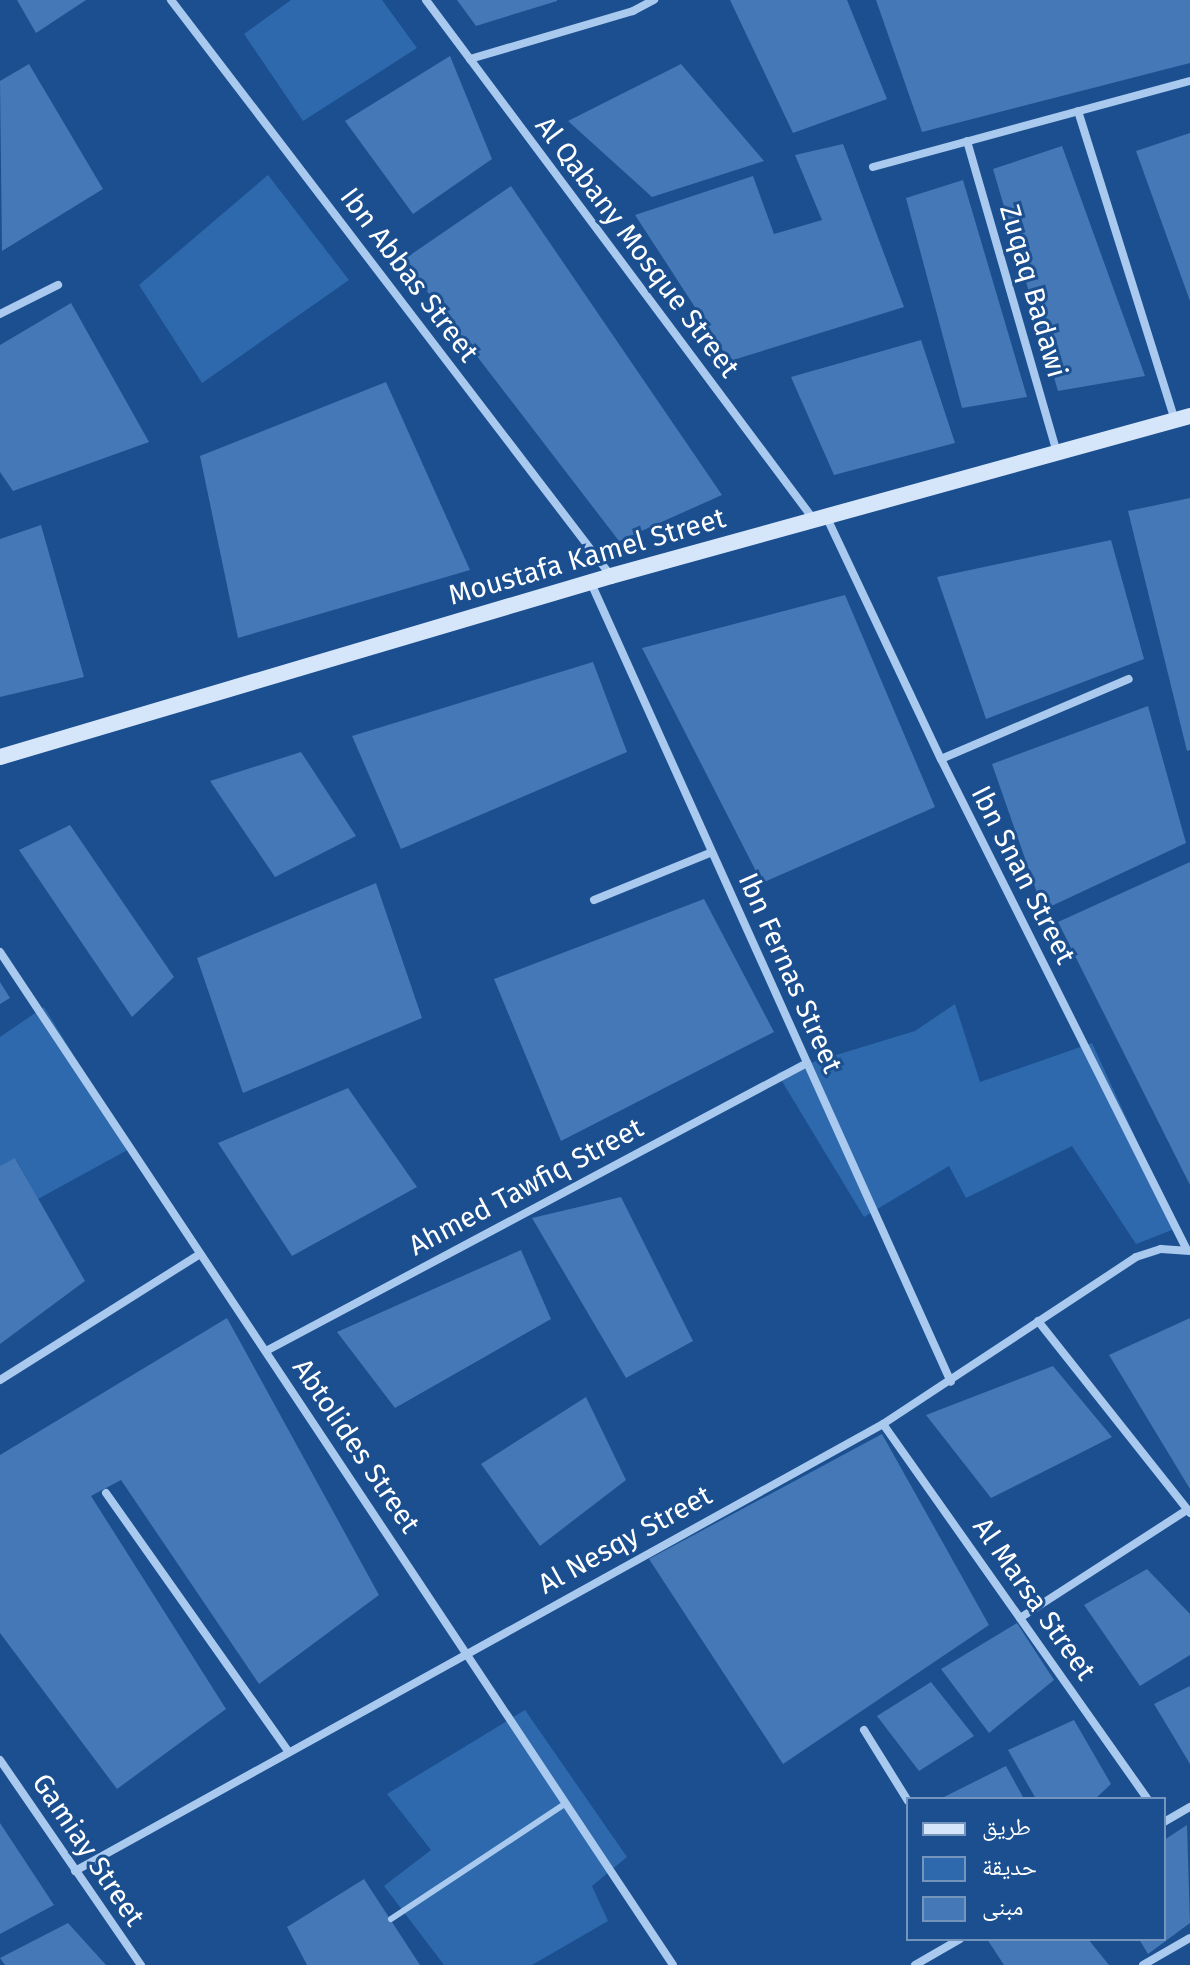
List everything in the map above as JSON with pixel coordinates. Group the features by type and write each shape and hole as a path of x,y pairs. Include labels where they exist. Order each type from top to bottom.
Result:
{"main road":[{"name":"Moustafa Kamel Street","path":"0,757 590,582 1182,418"}],"street":[{"name":"Ibn Abbas Street","path":"171,0 611,576"},
{"name":"Al Qabany Mosque Street","path":"426,0 820,518"},
{"path":"470,59 633,11 654,0"},
{"path":"873,167 1190,81"},
{"path":"1078,111 1182,418"},
{"name":"Zuqaq Badawi","path":"967,141 1057,453"},
{"path":"0,314 58,285"},
{"name":"Ibn Snan Street","path":"820,518 1188,1251"},
{"name":"Ibn Fernas Street","path":"590,582 951,1382"},
{"path":"941,759 1129,679"},
{"path":"594,900 712,852"},
{"name":"Abtolides Street","path":"0,952 673,1965"},
{"name":"Ahmed Tawfiq Street","path":"266,1351 807,1063"},
{"name":"Al Nesqy Street","path":"75,1871 883,1424 951,1382 1136,1257 1161,1249 1188,1251"},
{"path":"0,1380 200,1254"},
{"path":"1020,1618 1188,1511 1038,1321"},
{"name":"Al Marsa Street","path":"883,1424 1147,1797"},
{"path":"106,1493 289,1752"},
{"path":"864,1730 906,1798"},
{"name":"Gamiay Street","path":"0,1760 141,1965"},
{"path":"1166,1821 1190,1807"},
{"path":"1143,1965 1190,1938"},
{"path":"915,1965 957,1941"}],"lane":[{"path":"391,1919 566,1803"}],"green space":[{"path":"291,0 382,0 417,48 303,121 244,34"},
{"path":"268,175 349,280 202,383 139,285"},
{"path":"955,1004 980,1082 1092,1043 1177,1228 1136,1244 1072,1146 966,1198 949,1166 864,1217 777,1073 915,1031"},
{"path":"44,1007 131,1148 38,1199 16,1159 0,1166 0,1037"},
{"path":"525,1710 627,1857 592,1886 608,1921 532,1965 444,1965 384,1886 431,1850 387,1794"}],"building":[{"path":"17,0 86,0 36,33"},
{"path":"457,0 557,0 557,1 476,26"},
{"path":"730,0 847,0 887,99 793,133"},
{"path":"876,0 1190,0 1190,63 922,132"},
{"path":"450,56 492,159 413,214 345,121"},
{"path":"29,64 103,189 2,251 0,81"},
{"path":"681,64 764,161 652,197 568,121"},
{"path":"1190,133 1190,301 1136,151"},
{"path":"843,144 904,307 730,361 635,215 753,176 774,234 822,220 795,155"},
{"path":"1062,146 1145,376 1058,391 993,169"},
{"path":"963,180 1027,397 962,408 906,198"},
{"path":"511,186 722,495 619,541 403,260"},
{"path":"71,303 149,442 13,491 0,472 0,345"},
{"path":"921,340 955,443 834,475 791,377"},
{"path":"386,382 470,570 238,638 200,456"},
{"path":"1190,498 1190,750 1187,751 1128,511"},
{"path":"41,525 84,677 0,697 0,539"},
{"path":"1111,540 1144,659 986,719 937,577"},
{"path":"845,595 935,807 762,883 642,648"},
{"path":"593,662 627,752 401,849 352,736"},
{"path":"1148,706 1186,843 1043,910 992,764"},
{"path":"301,752 356,836 275,877 210,781"},
{"path":"70,825 174,977 132,1017 19,850"},
{"path":"1190,862 1190,1185 1058,922"},
{"path":"376,883 422,1018 243,1093 197,958"},
{"path":"704,899 774,1032 561,1141 494,979"},
{"path":"0,982 10,998 0,1004"},
{"path":"348,1088 417,1187 292,1256 218,1143"},
{"path":"15,1158 85,1281 0,1344 0,1166"},
{"path":"621,1197 693,1341 626,1378 532,1218"},
{"path":"521,1250 551,1319 395,1408 337,1332"},
{"path":"227,1318 379,1595 259,1684 121,1480 91,1496 226,1709 117,1789 0,1633 0,1455"},
{"path":"1190,1318 1190,1489 1109,1355"},
{"path":"1053,1366 1112,1437 991,1498 926,1415"},
{"path":"586,1397 626,1480 540,1546 481,1464"},
{"path":"882,1434 989,1625 783,1764 649,1559"},
{"path":"1147,1569 1190,1614 1190,1655 1140,1686 1084,1605"},
{"path":"1017,1623 1054,1680 989,1733 941,1669"},
{"path":"931,1682 974,1736 919,1771 877,1716"},
{"path":"1190,1686 1190,1764 1154,1704"},
{"path":"1074,1720 1111,1784 1097,1797 1035,1797 1008,1750"},
{"path":"1006,1766 1023,1797 944,1797"},
{"path":"0,1823 54,1905 0,1934"},
{"path":"1187,1825 1190,1923 1166,1941 1166,1839"},
{"path":"364,1879 420,1965 307,1965 287,1927"},
{"path":"68,1923 106,1965 5,1965 0,1958"},
{"path":"988,1941 1090,1941 1109,1965 1004,1965"},
{"path":"1140,1941 1166,1941 1148,1954"}]}
